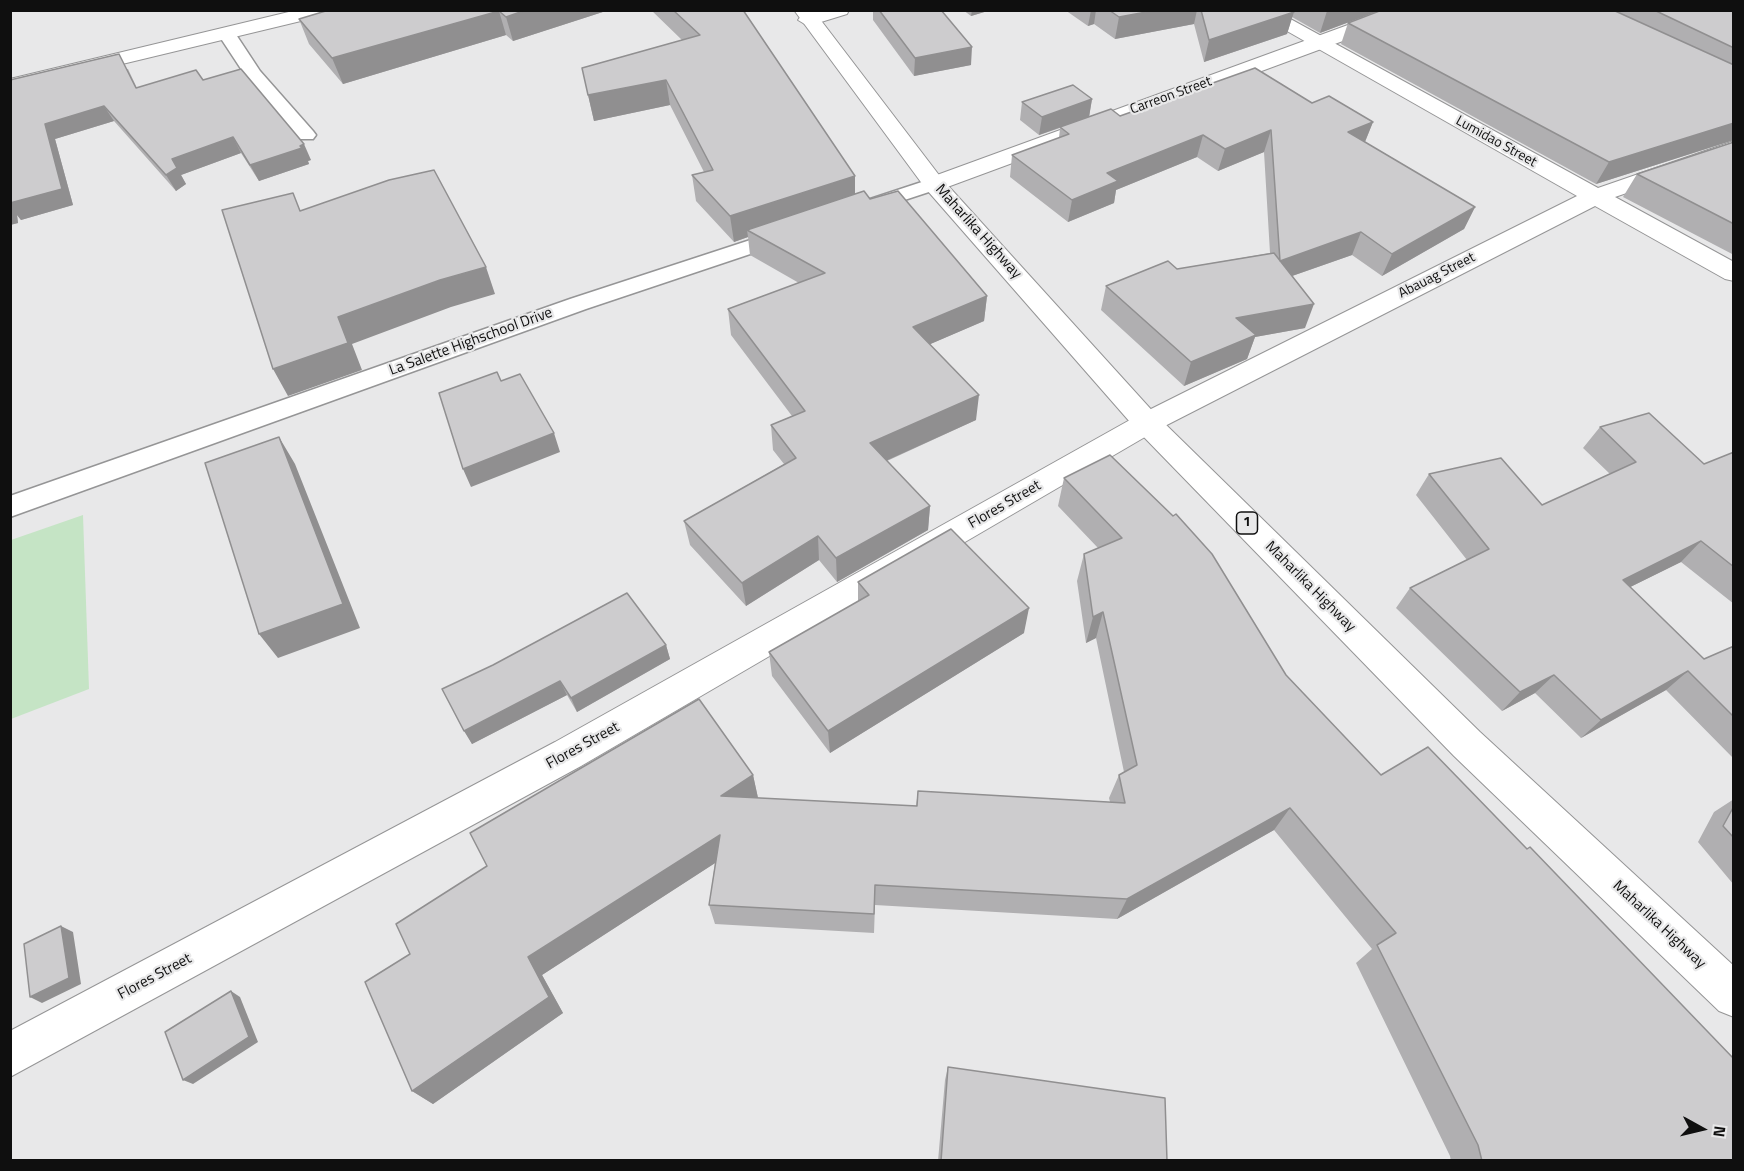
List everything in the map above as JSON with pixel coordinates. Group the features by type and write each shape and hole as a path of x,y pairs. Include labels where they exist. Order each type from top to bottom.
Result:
{"street":[{"path":"10,85 227,34 290,14 323,10"},
{"path":"806,15 840,10"},
{"name":"Lumidao Street","path":"1259,10 1734,273"},
{"name":"Carreon Street","path":"934,184 1409,10"},
{"name":"Maharlika Highway","path":"806,15 934,184 1148,423 1467,744 1734,996"},
{"name":"Abauag Street","path":"1148,423 1594,197 1734,148"},
{"name":"Flores Street","path":"10,1055 568,754 1148,423"}],"lane":[{"path":"227,34 253,74 306,135"},
{"path":"845,214 934,184"},
{"name":"La Salette Highschool Drive","path":"10,507 578,304 812,225"}],"green space":[{"path":"83,515 89,689 11,719 11,540"}],"building":[{"path":"329,10 526,10 506,17 499,11 332,58 299,19"},
{"path":"673,10 743,10 855,176 730,216 692,175 713,170 666,80 588,95 582,68 700,35"},
{"path":"879,10 941,10 972,47 915,58"},
{"path":"1109,10 1157,10 1119,17"},
{"path":"1201,10 1290,10 1294,12 1209,40"},
{"path":"1382,10 1613,10 1734,65 1734,123 1609,162 1348,23"},
{"path":"1654,10 1734,10 1734,48"},
{"path":"119,54 136,88 196,70 203,80 241,69 304,144 300,146 302,148 250,165 233,137 172,159 177,168 166,175 104,106 45,124 62,189 10,203 10,80"},
{"path":"1255,68 1312,103 1329,96 1373,122 1348,132 1475,207 1392,254 1361,232 1280,261 1271,130 1225,149 1203,135 1107,173 1118,181 1072,200 1012,155 1069,134 1060,127 1111,109 1120,116"},
{"path":"1073,85 1092,99 1042,117 1022,102"},
{"path":"1734,142 1734,224 1637,174"},
{"path":"434,170 486,267 440,280 338,317 348,343 273,369 222,210 293,193 300,211 389,180"},
{"path":"864,191 870,199 898,191 987,296 913,327 979,395 870,443 930,506 836,558 818,536 742,583 684,521 796,458 771,425 805,411 728,309 825,273 747,230"},
{"path":"1274,253 1314,304 1236,318 1256,335 1191,362 1106,286 1168,261 1177,269"},
{"path":"497,372 501,381 520,374 554,433 463,469 439,393"},
{"path":"1649,413 1704,464 1734,452 1734,567 1701,541 1623,580 1704,659 1734,646 1734,717 1688,671 1601,720 1554,675 1520,692 1410,588 1489,549 1429,474 1501,458 1542,505 1636,462 1600,427"},
{"path":"279,437 343,604 259,634 205,463"},
{"path":"1110,455 1173,516 1176,514 1212,554 1286,675 1381,775 1428,747 1527,849 1530,847 1734,1059 1734,1161 1482,1161 1478,1145 1377,945 1396,933 1290,808 1127,899 875,885 874,914 709,905 720,835 528,957 549,997 412,1091 365,982 410,954 396,924 487,866 470,833 699,699 753,775 721,796 917,806 918,791 1125,803 1119,775 1137,765 1103,612 1093,617 1084,554 1122,538 1064,478"},
{"path":"951,529 1029,608 828,731 769,652 869,595 858,582"},
{"path":"627,593 666,645 571,698 560,681 464,731 442,689 493,665"},
{"path":"1734,806 1734,838 1723,826"},
{"path":"61,926 69,978 30,997 24,944"},
{"path":"231,991 249,1037 183,1080 165,1032"},
{"path":"948,1067 1165,1098 1167,1161 941,1161"}]}
